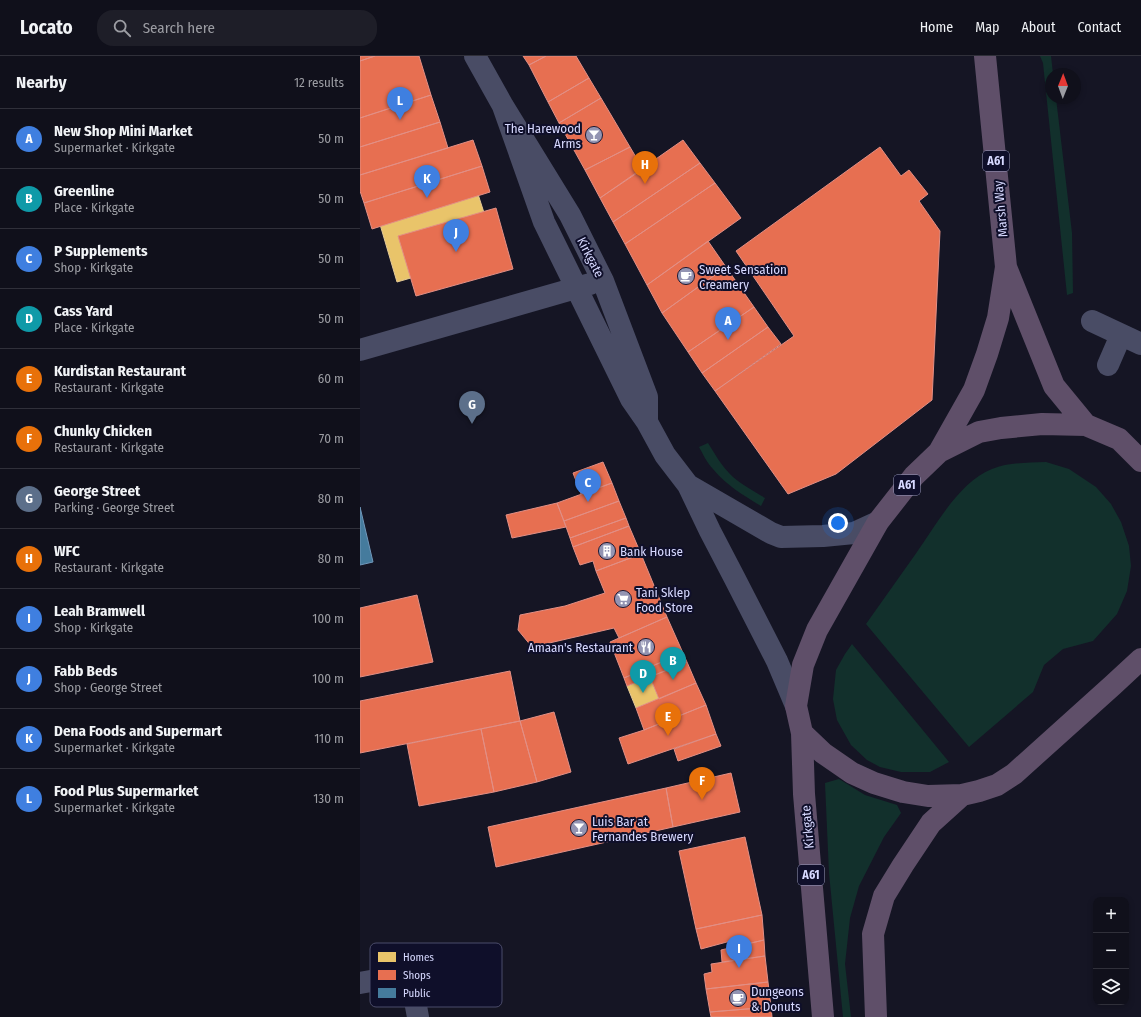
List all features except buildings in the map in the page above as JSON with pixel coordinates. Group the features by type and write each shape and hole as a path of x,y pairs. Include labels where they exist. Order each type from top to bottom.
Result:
{"highway":[{"name":"Marsh Way","path":"939,452 974,390 985,361 998,318 1006,267 986,56"},
{"name":"Marsh Way","path":"1006,267 1054,386 1086,425"},
{"name":"A61","path":"802,733 796,706 803,665 816,630 878,522 914,476 939,452 979,432 1042,424 1086,425 1119,439 1141,460"},
{"path":"802,733 822,753 852,773 874,783 903,792 928,796 962,795 979,791 1014,774 1141,659"},
{"name":"Kirkgate","path":"802,733 804,794 823,1017"},
{"path":"876,1017 874,934 884,896 902,865 931,823 962,795"}],"street":[{"name":"Kirkgate","path":"475,56 502,106 570,215 603,281 647,397 646,422"},
{"name":"Kirkgate","path":"502,106 544,222 631,399 665,455 688,485 777,661 796,706"},
{"path":"360,350 603,281"},
{"path":"1092,321 1141,344"},
{"path":"1108,365 1121,335"},
{"path":"1119,439 1141,445"},
{"name":"Kirkgate","path":"688,485 771,533 781,537 810,537 854,533 878,522"},
{"path":"360,983 370,981"},
{"path":"416,1007 418,1017"}],"green space":[{"path":"1040,56 1051,56 1052,68 1045,68 1045,82 1043,63"},
{"path":"1047,104 1057,104 1072,233 1073,293 1067,295"},
{"path":"708,443 722,465 733,477 765,498 761,506 729,485 711,467 699,447"},
{"path":"1046,462 1069,469 1096,487 1111,504 1121,522 1129,546 1131,566 1127,591 1117,614 1093,641 1063,649 1044,665 1033,692 969,747 866,624 941,517 959,493 969,483 992,469 1005,465"},
{"path":"852,644 949,762 930,772 901,772 880,767 867,760 851,745 837,720 833,699 836,670"},
{"path":"839,779 865,795 897,805 901,813 884,837 859,886 850,918 845,964 851,1017 843,1017 829,873 825,783"}],"place":[{"name":"Food Plus Supermarket","path":"400,120"},
{"name":"The Harewood Arms","path":"594,135"},
{"name":"WFC","path":"645,184"},
{"name":"Dena Foods and Supermart","path":"427,198"},
{"name":"Fabb Beds","path":"456,252"},
{"name":"Sweet Sensation Creamery","path":"686,276"},
{"name":"New Shop Mini Market","path":"728,340"},
{"name":"George Street","path":"472,424"},
{"name":"P Supplements","path":"588,502"},
{"name":"Bank House","path":"607,551"},
{"name":"Tani Sklep Food Store","path":"623,599"},
{"name":"Amaan's Restaurant","path":"646,647"},
{"name":"Greenline","path":"673,680"},
{"name":"Cass Yard","path":"643,693"},
{"name":"Kurdistan Restaurant","path":"668,736"},
{"name":"Chunky Chicken","path":"702,800"},
{"name":"Luis Bar at Fernandes Brewery","path":"579,828"},
{"name":"Leah Bramwell","path":"739,968"},
{"name":"Dungeons & Donuts","path":"738,998"}]}
